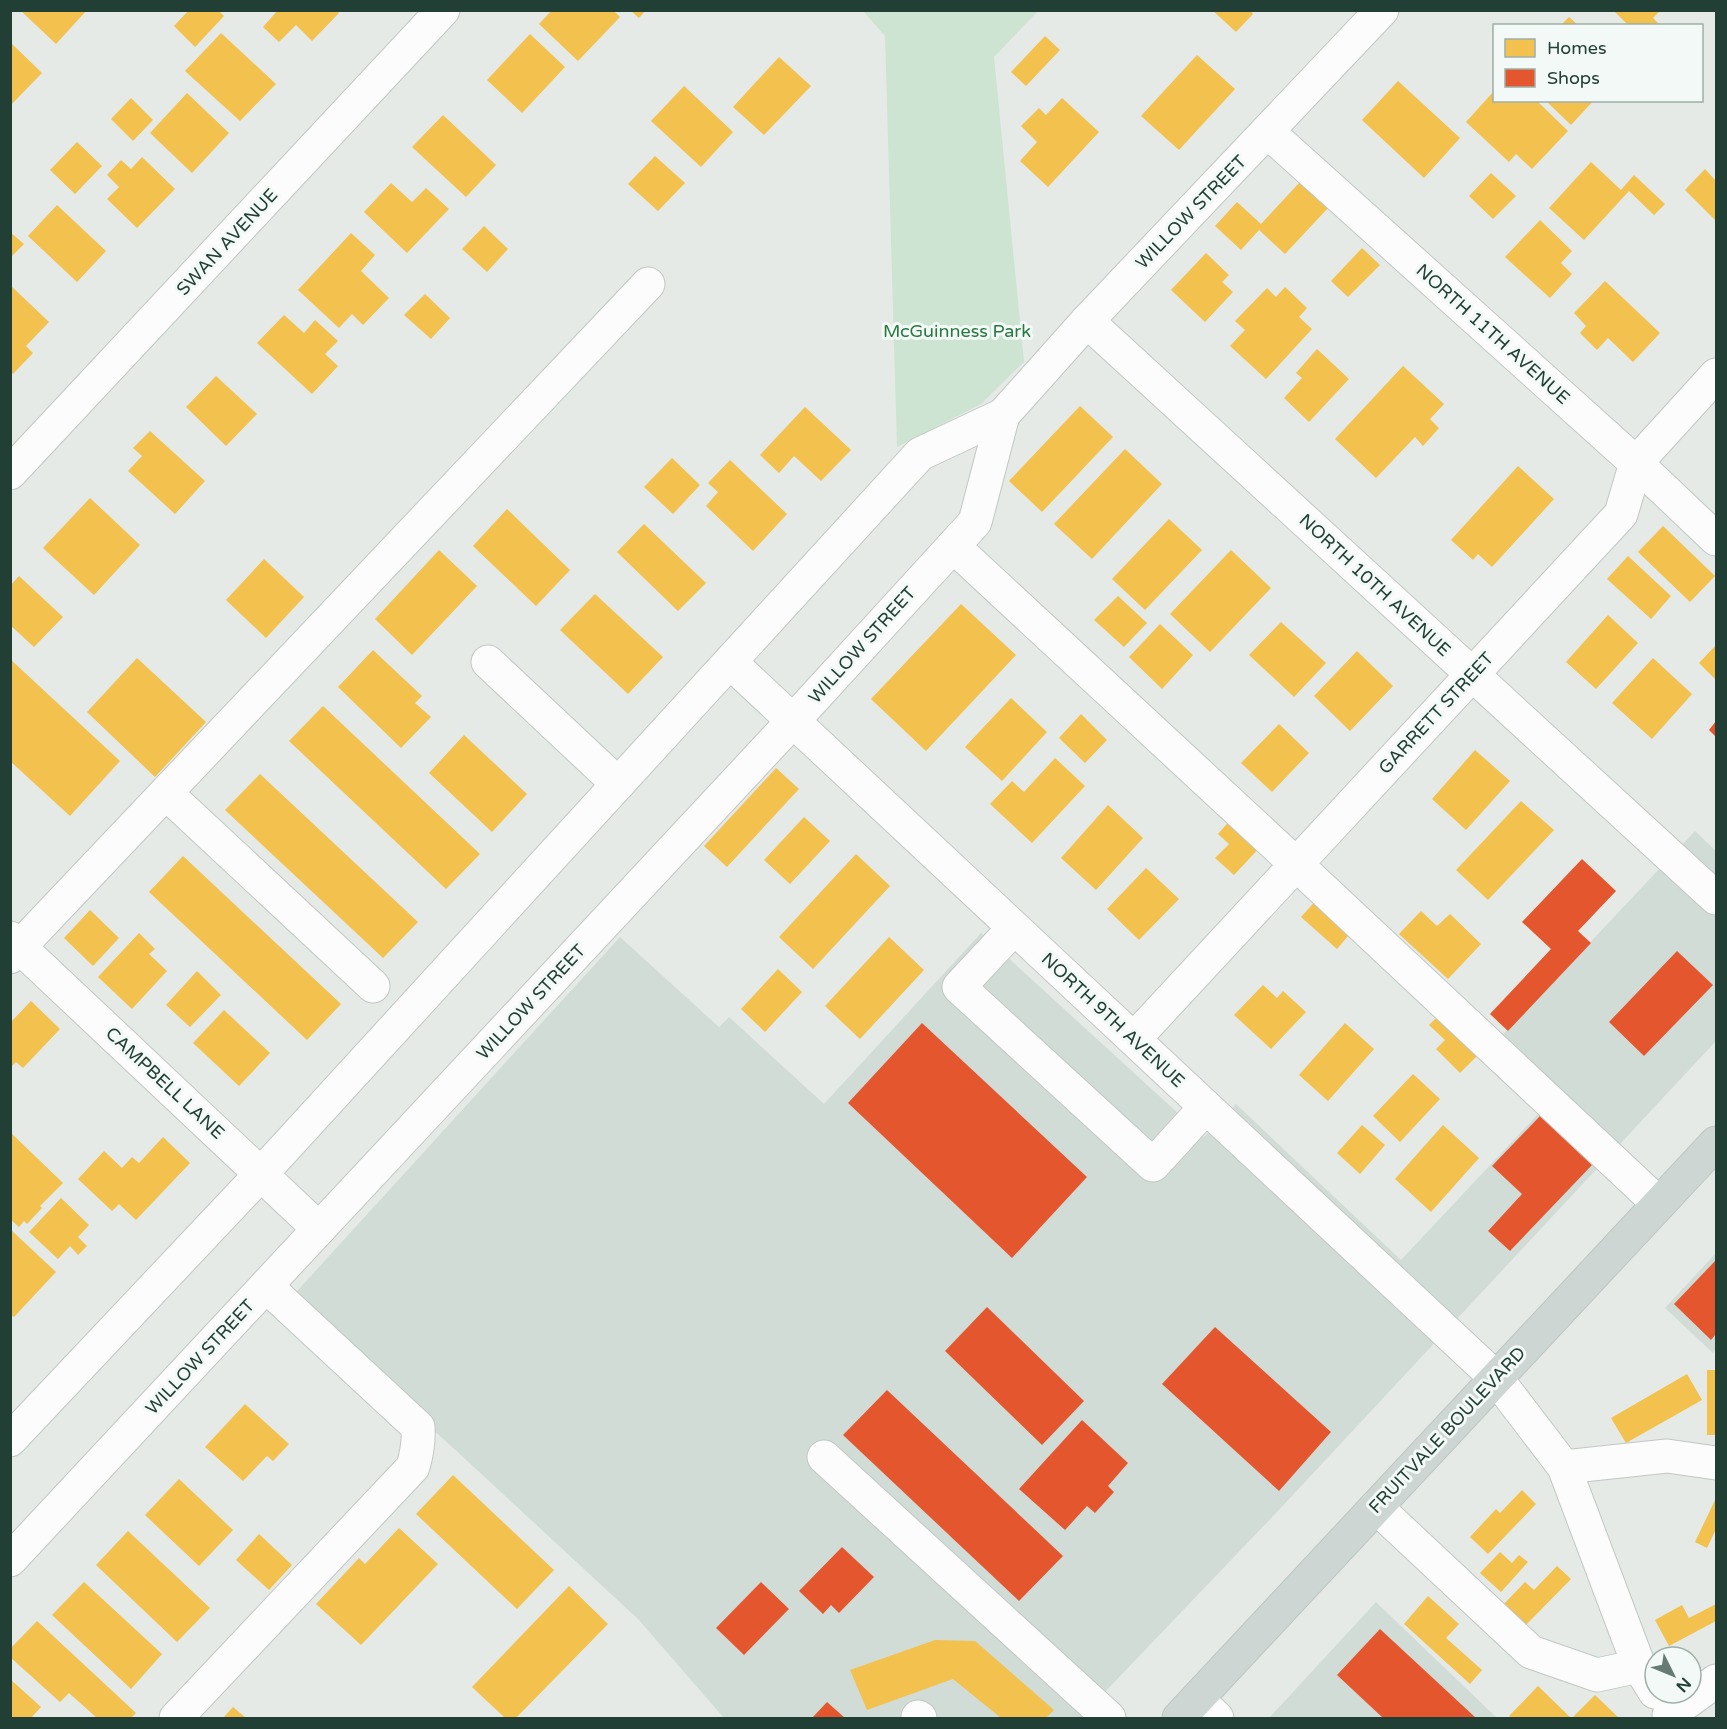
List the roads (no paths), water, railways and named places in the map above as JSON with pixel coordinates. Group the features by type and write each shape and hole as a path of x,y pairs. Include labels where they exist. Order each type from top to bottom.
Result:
{"main road":[{"name":"FRUITVALE BOULEVARD","path":"1198,1712 1376,1507 1716,1143"}],"street":[{"name":"SWAN AVENUE","path":"10,473 443,10"},
{"name":"WILLOW STREET","path":"10,1440 261,1174 920,454 1003,415 1087,321 1382,10"},
{"name":"NORTH 11TH AVENUE","path":"1268,132 1636,463 1716,539"},
{"path":"14,947 166,793 648,284"},
{"name":"NORTH 10TH AVENUE","path":"1087,321 1716,898"},
{"name":"GARRETT STREET","path":"1134,1039 1621,514 1636,463 1716,375"},
{"name":"WILLOW STREET","path":"10,1560 792,722 975,522 1003,415"},
{"path":"953,546 1659,1204"},
{"path":"488,662 618,784"},
{"name":"NORTH 9TH AVENUE","path":"730,662 1496,1378 1564,1467 1643,1660"},
{"path":"166,793 373,986"},
{"path":"1014,928 960,987 1153,1165 1206,1107"},
{"name":"CAMPBELL LANE","path":"14,947 320,1229"},
{"path":"176,1719 413,1467 416,1456 419,1440 418,1427 266,1286"},
{"path":"1564,1467 1667,1456 1716,1463"},
{"path":"824,1457 1109,1719"},
{"path":"1376,1507 1531,1652 1643,1692"}],"park label":[{"name":"McGuinness Park","path":"957,331"}]}
